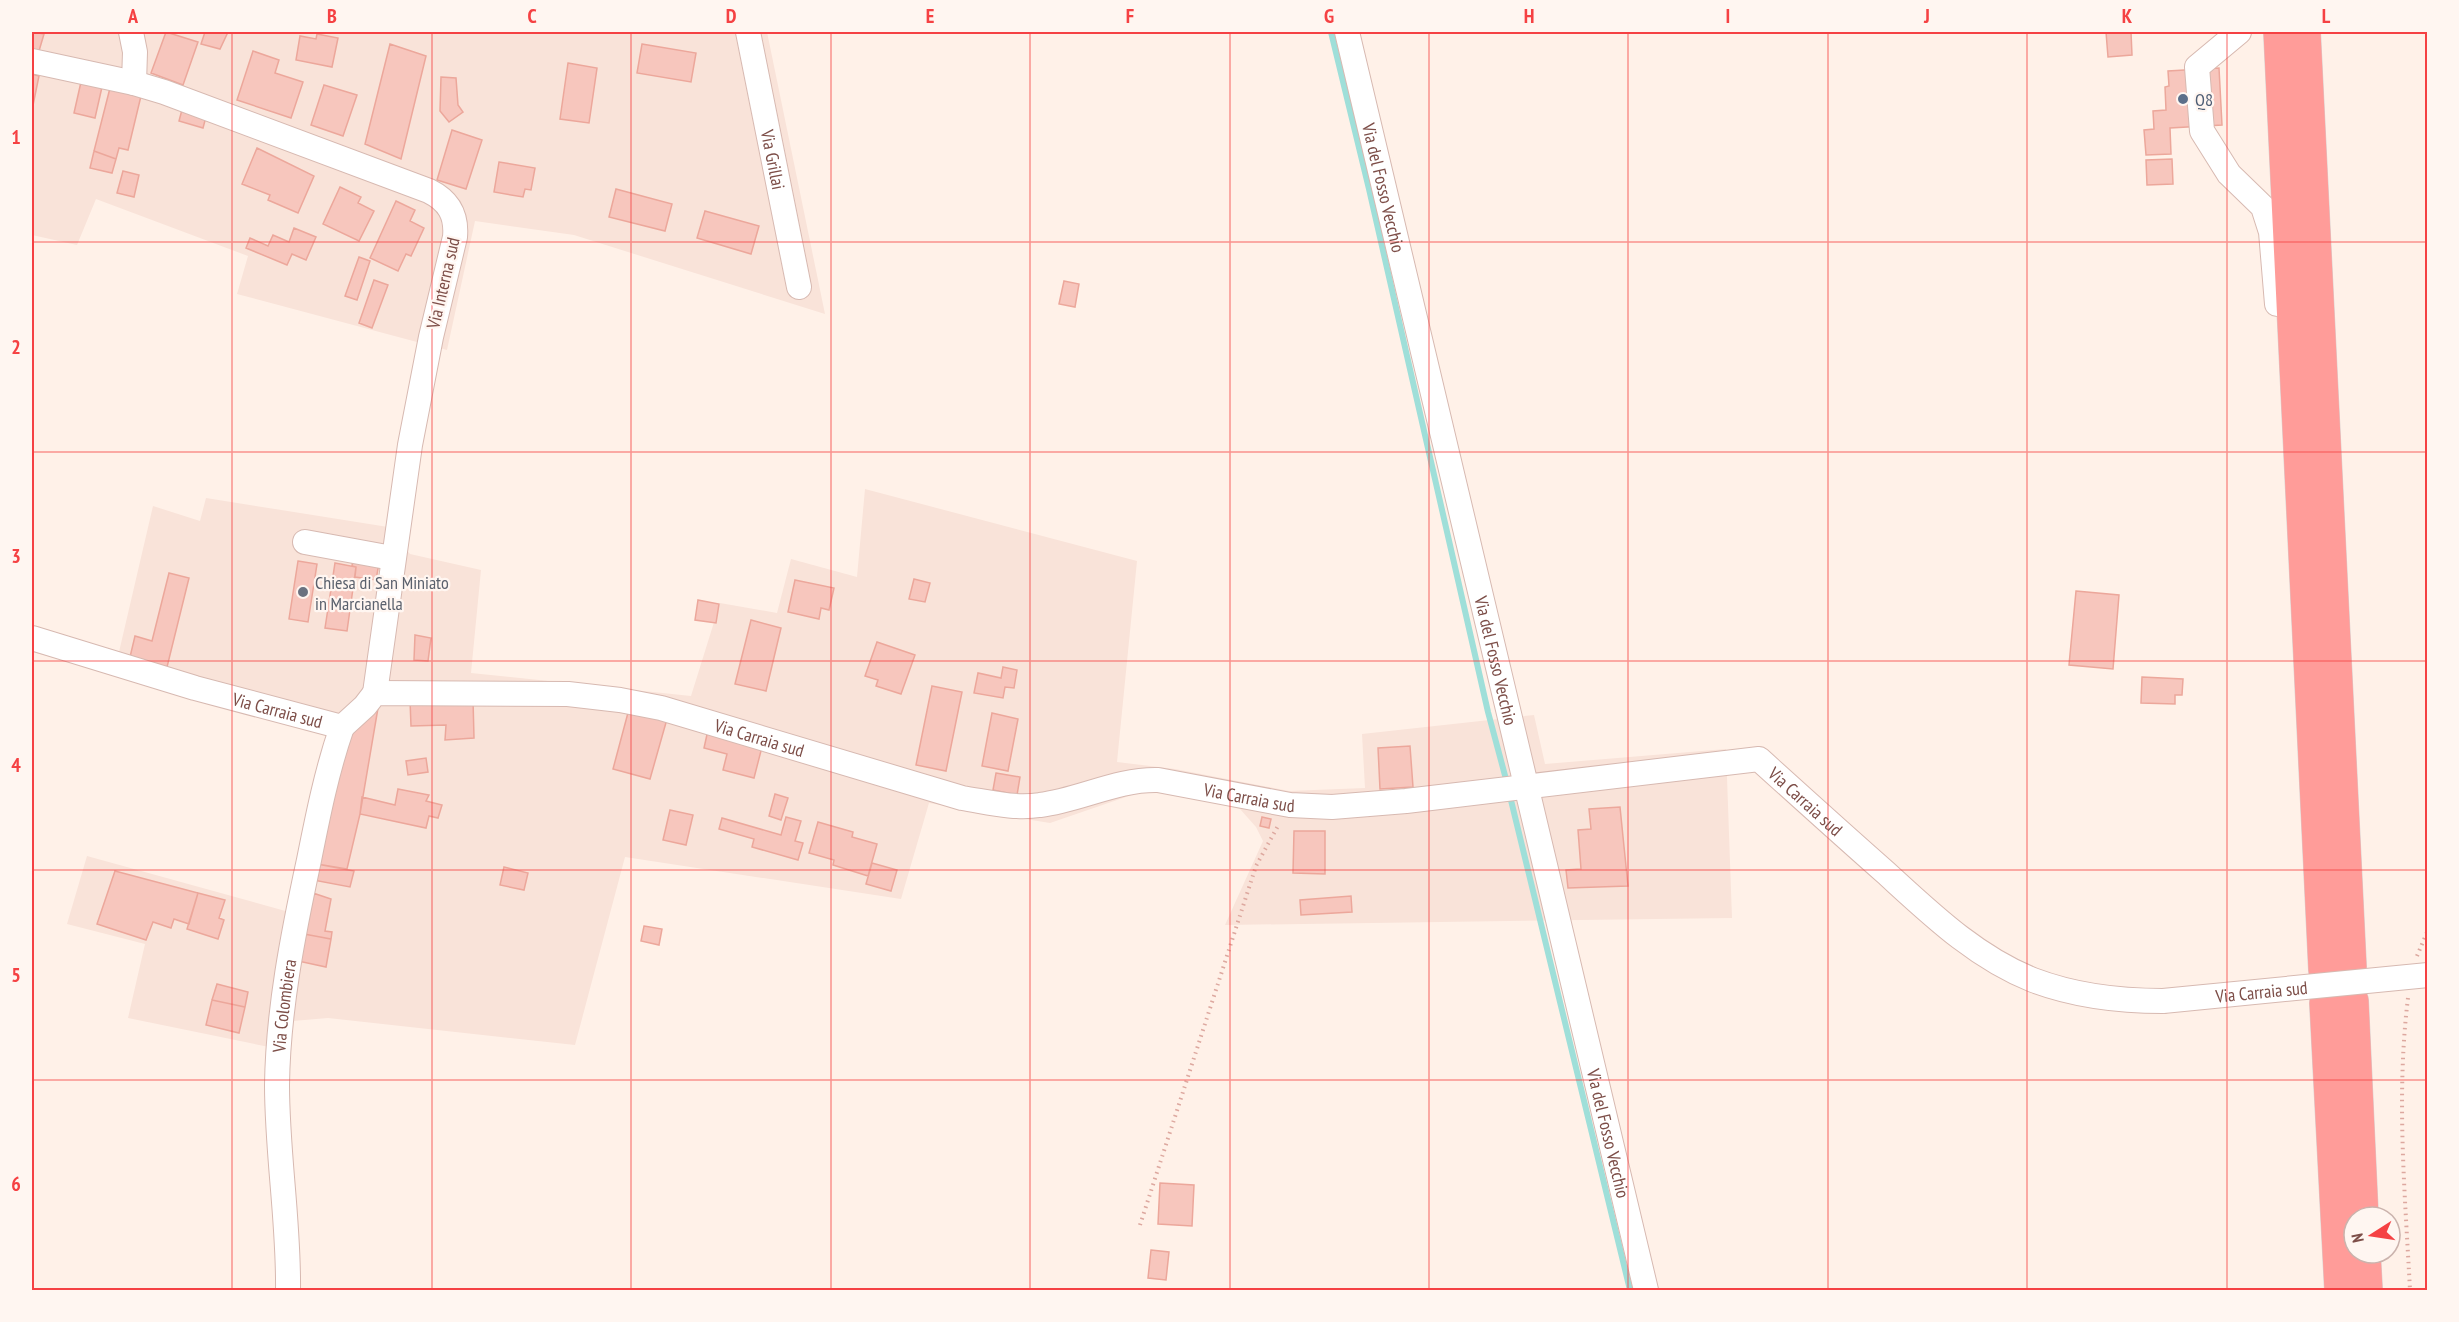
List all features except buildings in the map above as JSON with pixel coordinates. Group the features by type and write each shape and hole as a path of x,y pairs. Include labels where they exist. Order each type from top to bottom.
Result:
{"highway":[{"path":"2280,32 2302,494 2338,968 2304,32"},
{"path":"2341,1290 2339,1002 2361,1205"},
{"path":"2365,1265 2366,1290"}],"street":[{"path":"132,32 135,52 134,83"},
{"name":"Via Grillai","path":"748,32 799,287"},
{"name":"Via del Fosso Vecchio","path":"1347,32 1514,787 1646,1290"},
{"path":"2239,32 2198,67 2202,131 2229,174 2263,207 2271,232 2285,441 2302,494"},
{"name":"Via Interna sud","path":"32,61 134,83 199,104 429,191 448,205 453,214 456,225 455,237 431,337 410,445 392,558 375,693"},
{"path":"305,542 392,558"},
{"name":"Via Carraia sud","path":"32,638 195,688 342,727 375,693 568,694 620,700 661,708 962,798 1011,807 1041,805 1112,786 1158,780 1290,805 1332,807 1759,759 1941,922 1988,957 2019,974 2062,989 2108,999 2163,1001 2422,967"},
{"name":"Via Colombiera","path":"288,1290 277,1121 281,1022 300,903 322,795 342,727"}],"path":[{"path":"1140,1225 1256,866 1290,805"},
{"path":"2422,967 2422,939 2427,930"},
{"path":"2409,992 2404,1031 2403,1165 2410,1290"}],"shaded area":[{"path":"32,32 767,32 825,314 574,235 475,221 447,350 237,294 248,256 96,199 77,245 32,235"},
{"path":"865,489 1137,561 1117,762 1175,769 1289,791 1365,788 1362,734 1534,715 1545,764 1726,749 1732,918 1225,925 1263,841 1256,827 1240,809 1152,788 1050,823 929,803 901,899 625,857 575,1045 328,1018 281,1022 269,1047 128,1018 145,944 67,924 87,856 289,912 330,731 32,652 32,625 119,652 153,506 200,521 206,498 388,527 410,554 481,570 471,673 691,696 720,603 777,613 791,559 857,577"}],"waterway":[{"path":"1331,32 1488,712 1507,783"},
{"path":"1509,792 1630,1290"}],"place":[{"name":"Q8","path":"2183,99"},
{"name":"Chiesa di San Miniato in Marcianella","path":"303,592"}]}
